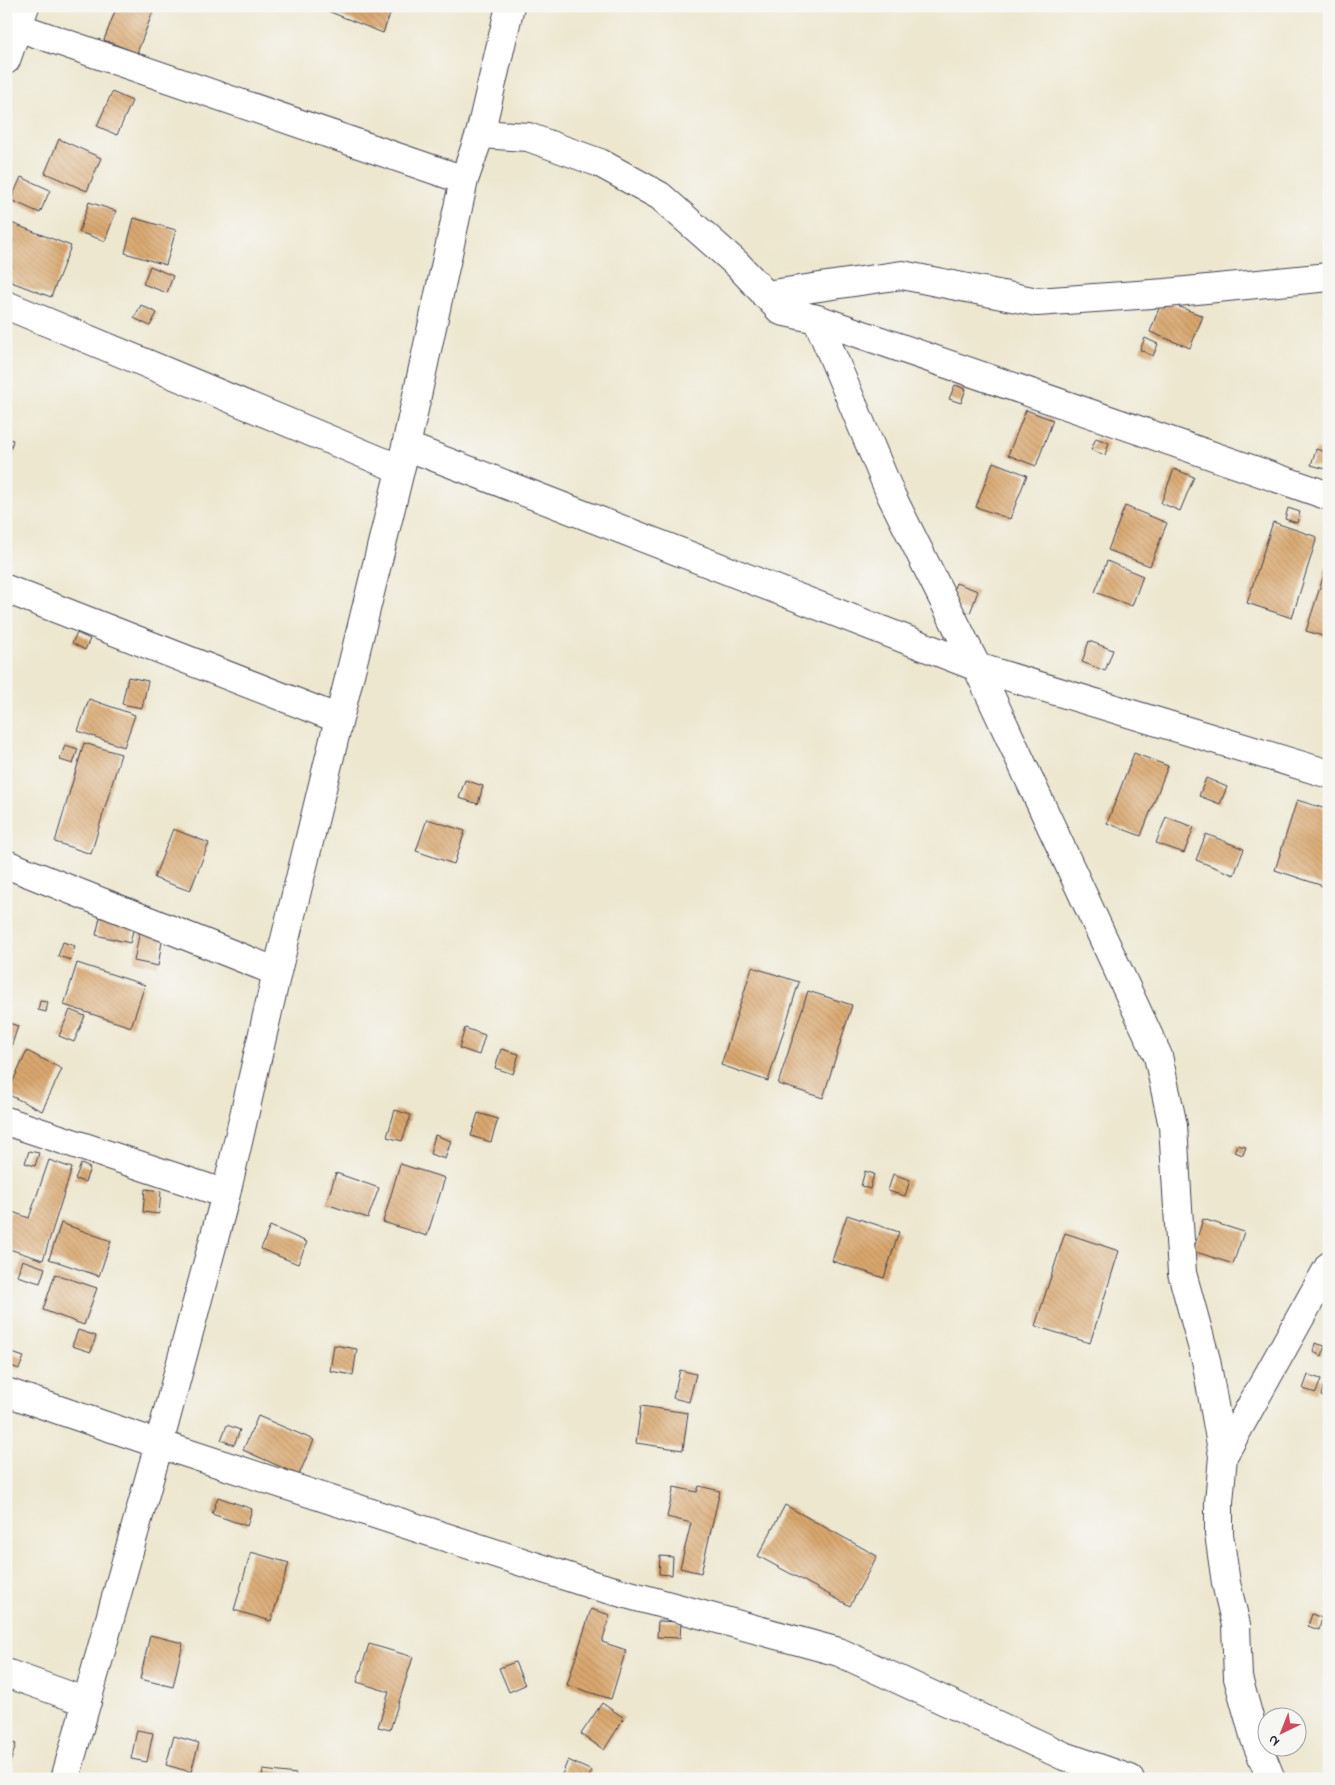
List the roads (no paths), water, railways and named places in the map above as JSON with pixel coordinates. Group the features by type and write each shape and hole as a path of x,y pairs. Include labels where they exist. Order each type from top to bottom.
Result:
{"street":[{"path":"65,1779 159,1444 226,1194 277,972 403,457 464,180 480,134 510,6"},
{"path":"6,60 17,19 464,180"},
{"path":"480,134 528,137 600,163 660,196 737,264 781,311 817,319 1329,496"},
{"path":"765,295 902,275 1037,302 1166,293 1329,277"},
{"path":"6,305 403,457 978,667 1329,774"},
{"path":"817,319 891,495 978,667 1158,1056 1173,1126 1182,1272 1206,1360 1223,1456 1219,1502 1219,1534 1226,1583 1236,1625 1238,1678 1255,1738 1270,1779"},
{"path":"6,589 339,719"},
{"path":"6,864 277,972"},
{"path":"6,1121 226,1194"},
{"path":"1223,1456 1329,1266"},
{"path":"6,1392 159,1444 593,1585 838,1652 1064,1756 1130,1779"},
{"path":"6,1673 87,1702"}]}
